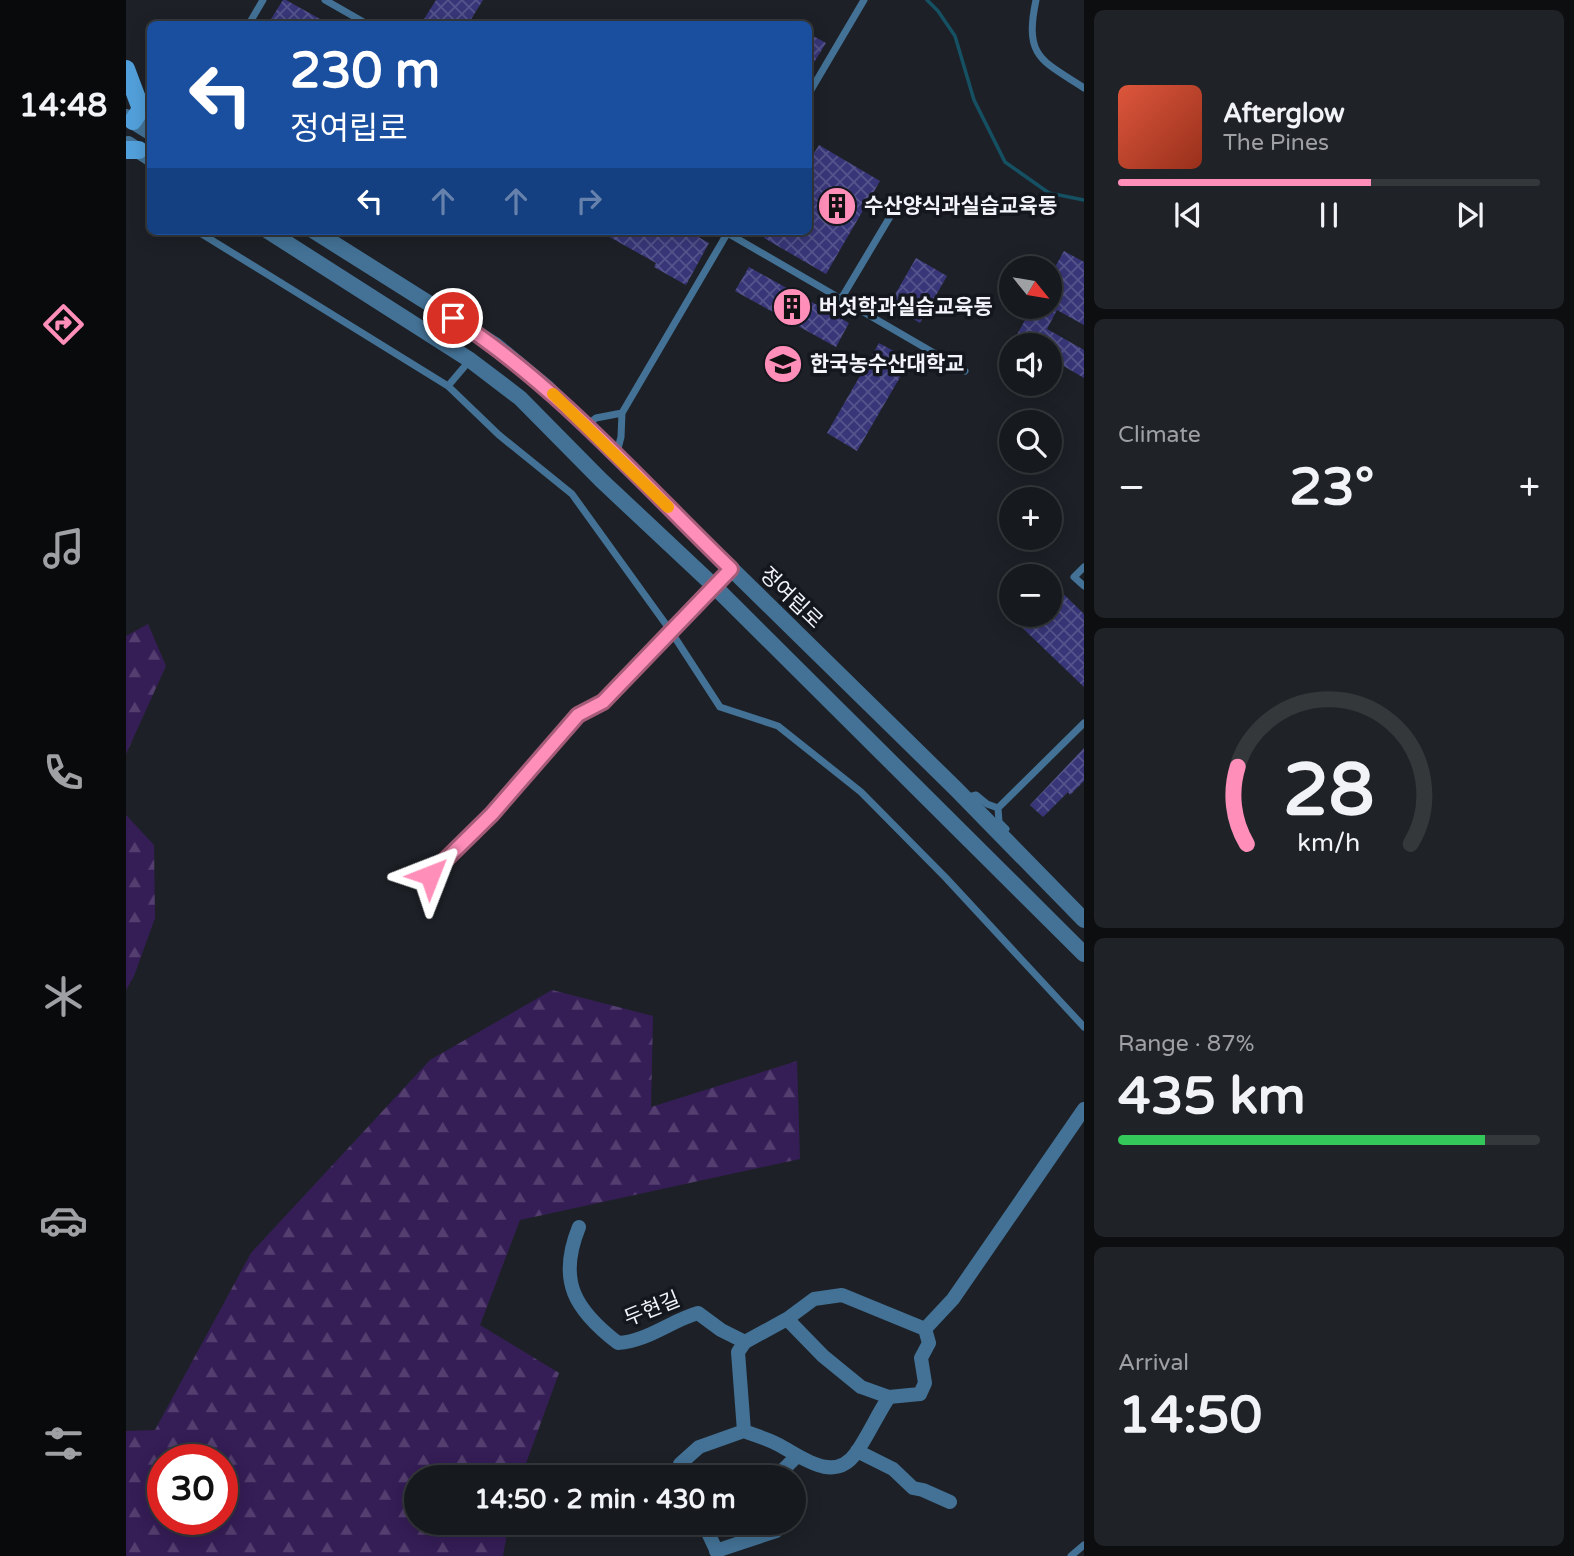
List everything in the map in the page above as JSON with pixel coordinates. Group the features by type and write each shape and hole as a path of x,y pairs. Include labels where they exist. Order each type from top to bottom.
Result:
{"main road":[{"path":"126,69 141,109 130,119"}],"street":[{"path":"130,119 147,130"},
{"path":"274,235 470,360 520,398 714,586 1084,954"},
{"name":"정여립로","path":"320,235 495,345 547,387 965,798 1084,920"},
{"path":"598,476 617,456"},
{"path":"430,875 492,814 578,715 603,702 731,569"},
{"path":"925,1329 953,1299 1084,1109"},
{"name":"두현길","path":"579,1227 572,1245 569,1270 572,1292 580,1307 597,1327 618,1343 635,1342 680,1318 698,1313 721,1330 745,1342"},
{"path":"744,1431 738,1352 745,1342 787,1319 814,1299 842,1295 925,1329"},
{"path":"787,1319 823,1356 861,1387 889,1397 920,1394 925,1383 921,1357 929,1343 925,1329"},
{"path":"680,1465 699,1447 744,1431 779,1445 813,1465 830,1468 846,1463 857,1451 889,1397"},
{"path":"857,1451 892,1469 913,1488 950,1502"},
{"path":"788,1465 796,1457"},
{"path":"709,1535 718,1554 766,1535"}],"lane":[{"path":"250,21 263,0"},
{"path":"325,0 362,21"},
{"path":"812,88 864,0"},
{"path":"1036,0 1031,31 1038,58 1084,89"},
{"path":"841,299 897,205"},
{"path":"211,235 448,386 499,435 572,494 670,630 720,707 778,726 861,792 946,878 1084,1027"},
{"path":"617,456 622,413 725,235"},
{"path":"732,235 965,371"},
{"path":"448,386 470,360"},
{"path":"586,426 596,418 622,413"},
{"path":"1084,567 1074,577 1084,586"},
{"path":"1007,842 1011,835 999,822 998,808 1084,723"},
{"path":"965,798 976,795 987,804 998,808"},
{"path":"1071,1556 1084,1545"}],"green space":[{"path":"148,624 166,666 126,754 126,636"},
{"path":"126,815 154,845 155,918 134,976 126,990"},
{"path":"552,990 653,1016 651,1107 797,1061 800,1159 520,1220 480,1325 559,1373 525,1465 404,1465 404,1535 507,1535 503,1556 126,1556 126,1431 155,1430 251,1253 430,1060"}],"building":[{"path":"283,0 286,0 324,21 270,21"},
{"path":"436,0 483,0 470,21 423,21"},
{"path":"812,35 826,43 812,66"},
{"name":"수산양식과실습교육동","path":"819,145 880,181 826,274 764,238 766,235 812,235 812,156"},
{"path":"606,235 695,235 709,243 686,285 654,267 656,263"},
{"path":"1064,251 1084,262 1084,325 1062,313 1061,256"},
{"path":"916,258 947,276 920,323 889,305"},
{"name":"버섯학과실습교육동","path":"749,267 849,323 836,347 735,291"},
{"path":"1026,319 1052,319 1047,329 1054,333 1018,333"},
{"path":"1062,338 1084,350 1084,378 1062,365"},
{"path":"879,343 910,360 857,451 827,433"},
{"path":"1062,593 1084,614 1084,687 1022,627 1062,627"},
{"path":"1084,748 1084,781 1070,795 1068,792 1043,817 1030,805"}],"waterway":[{"path":"927,0 955,36 974,100 1005,162 1049,193 1084,200"}],"slow traffic":[{"path":"553,394 668,507"}],"place":[{"name":"수산양식과실습교육동","path":"837,206"},
{"name":"버섯학과실습교육동","path":"792,307"},
{"name":"한국농수산대학교","path":"783,364"}],"route":[{"path":"430,875 492,814 578,715 603,702 731,569 547,387 495,345 453,318"}]}
